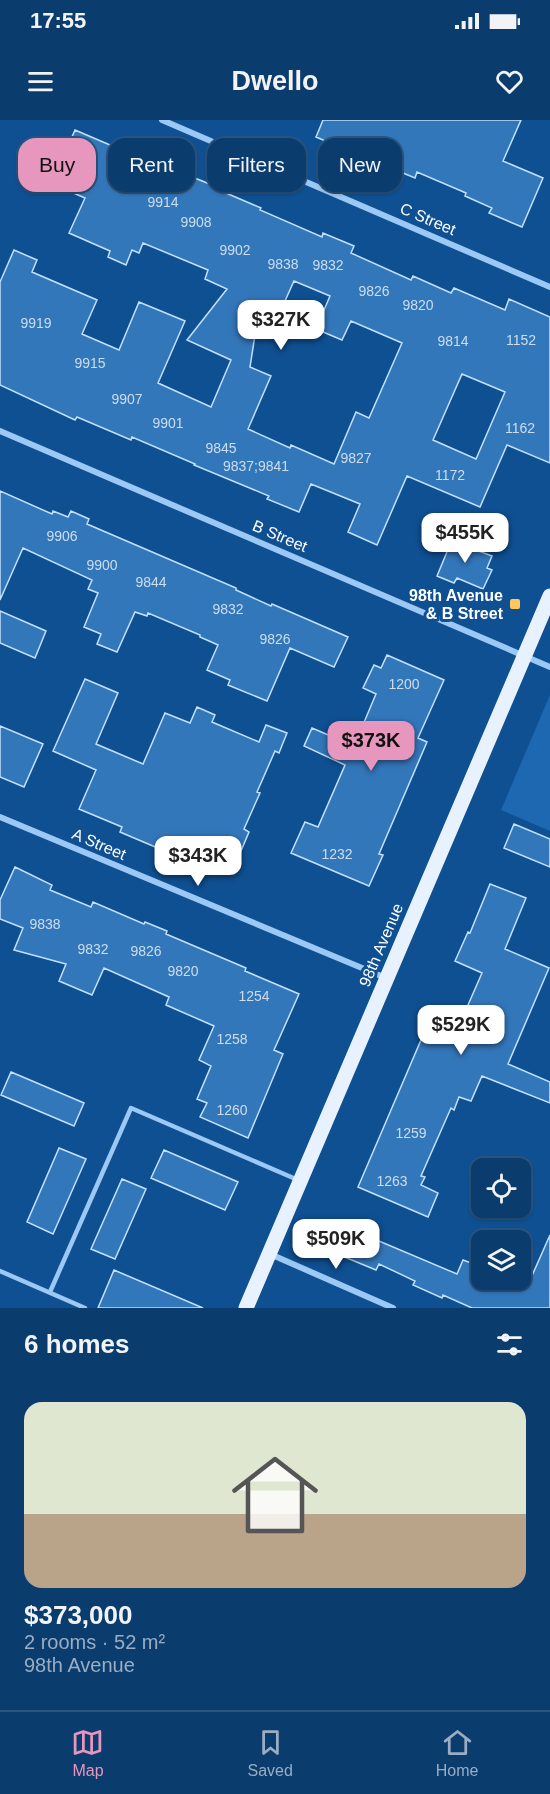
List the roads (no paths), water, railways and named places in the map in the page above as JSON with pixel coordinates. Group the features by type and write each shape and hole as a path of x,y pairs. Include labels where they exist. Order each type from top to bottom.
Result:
{"main road":[{"name":"98th Avenue","path":"246,1308 550,596"}],"street":[{"name":"C Street","path":"162,120 550,287"},
{"name":"B Street","path":"0,431 550,667"},
{"name":"A Street","path":"0,817 387,978"},
{"path":"270,1254 393,1308"}],"lane":[{"path":"50,1292 131,1108 300,1181"},
{"path":"0,1271 85,1308"}],"place":[{"name":"98th Avenue & B Street","path":"515,604"}]}
